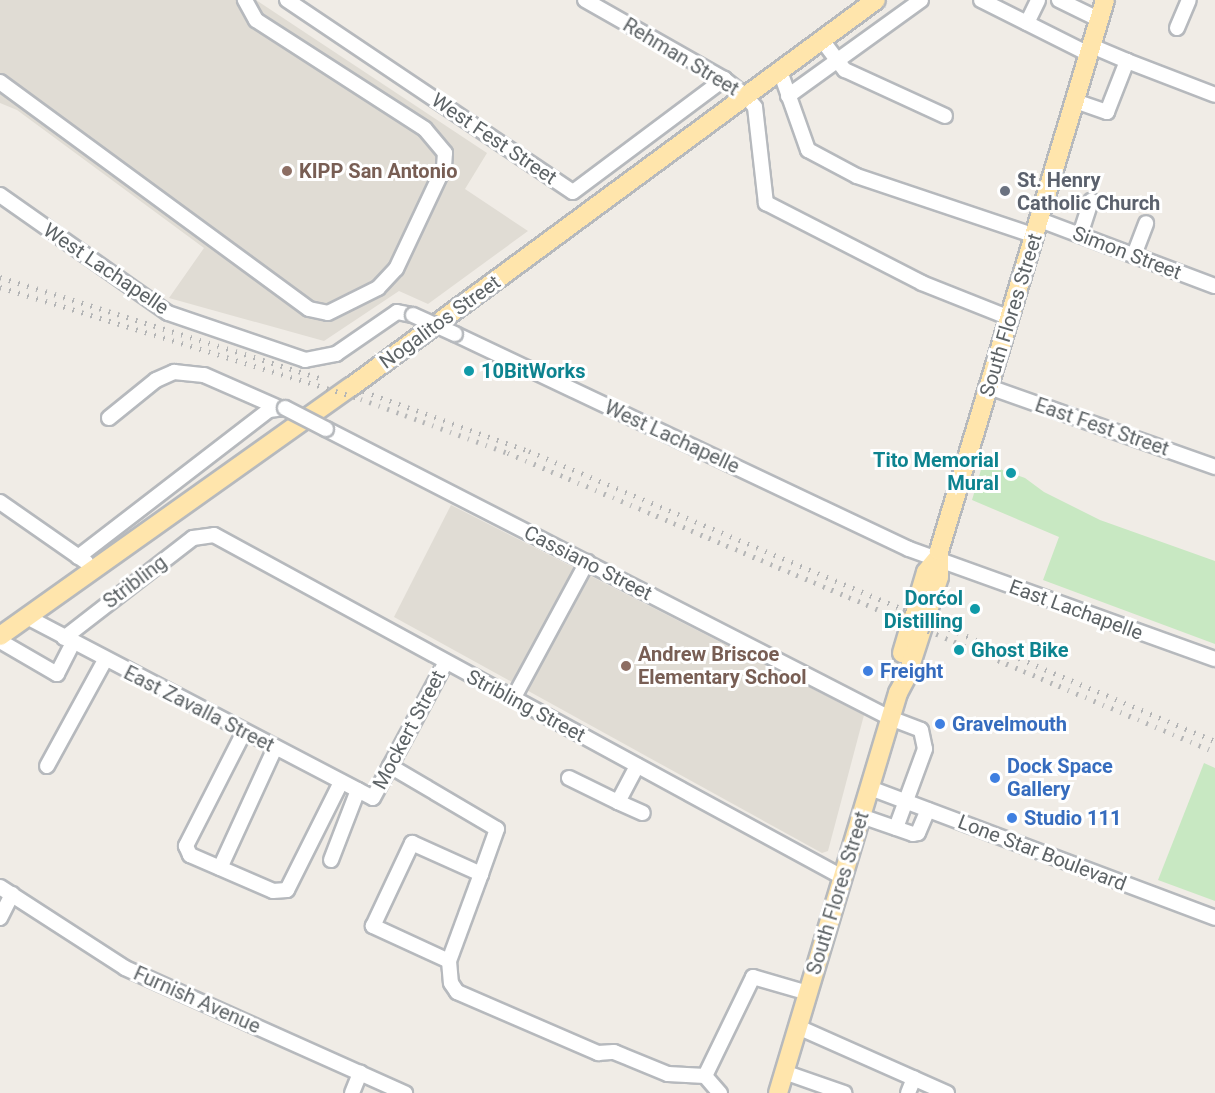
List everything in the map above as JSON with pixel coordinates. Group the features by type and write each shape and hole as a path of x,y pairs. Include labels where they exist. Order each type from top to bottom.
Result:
{"main road":[{"name":"Nogalitos Street","path":"3,631 98,570 876,0"},
{"name":"South Flores Street","path":"778,1093 898,693 896,671 926,572 936,560 1105,0"}],"street":[{"path":"0,82 309,309 328,313 378,288 396,270 444,167 445,153 441,143 425,129 256,20 245,0"},
{"name":"West Fest Street","path":"287,0 573,192 724,78"},
{"name":"Rehman Street","path":"585,0 724,78 746,96"},
{"path":"788,96 921,0"},
{"path":"981,0 1091,50 1127,61 1215,95"},
{"path":"1028,23 1038,0"},
{"path":"1059,0 1100,20"},
{"path":"1177,28 1189,0"},
{"path":"822,40 845,70 945,116"},
{"path":"1075,101 1107,112 1127,61"},
{"name":"Simon Street","path":"780,71 808,150 856,176 1037,228 1080,235 1215,286"},
{"path":"746,96 755,107 758,120 762,194 766,203 922,283 1010,318"},
{"name":"West Lachapelle","path":"0,195 168,313 305,360 336,354 397,312 413,315 936,560"},
{"path":"1080,235 1091,201"},
{"path":"1134,255 1146,223"},
{"name":"Cassiano Street","path":"109,418 156,380 174,372 204,375 326,429 890,718 921,730 925,749 906,801"},
{"name":"East Fest Street","path":"989,387 1215,466"},
{"path":"78,557 97,538 281,408"},
{"path":"0,502 98,570"},
{"name":"Stribling","path":"69,640 194,538 210,535"},
{"name":"Stribling Street","path":"210,535 842,877"},
{"name":"East Lachapelle","path":"936,560 1215,659"},
{"path":"513,699 587,562"},
{"name":"East Zavalla Street","path":"27,617 105,660 372,798"},
{"path":"3,631 57,674 69,640"},
{"path":"47,766 105,660"},
{"name":"Mockert Street","path":"372,798 446,662"},
{"path":"244,732 186,846 190,855 273,891 286,890 341,782"},
{"path":"220,868 276,748"},
{"path":"390,766 497,829 449,961 452,983 458,992 598,1053 614,1052 668,1074 705,1076 720,1093"},
{"path":"618,802 637,766"},
{"path":"569,778 643,813"},
{"name":"Lone Star Boulevard","path":"870,788 1215,918"},
{"path":"331,860 358,790"},
{"path":"896,828 906,801"},
{"path":"861,816 918,833 928,810"},
{"path":"449,961 373,926 412,843 481,874"},
{"path":"0,918 6,891"},
{"name":"Furnish Avenue","path":"6,891 125,968 405,1093"},
{"path":"705,1076 753,977 808,993"},
{"path":"798,1027 947,1093"},
{"path":"784,1072 844,1093"},
{"path":"352,1093 360,1073"},
{"path":"908,1093 914,1078"}],"shaded area":[{"name":"KIPP San Antonio","path":"0,0 256,0 487,153 465,189 528,231 428,304 399,291 324,341 169,298 204,248 17,110 0,103"},
{"name":"Andrew Briscoe Elementary School","path":"451,505 864,715 828,851 822,853 394,617"}],"green space":[{"path":"983,463 1025,478 1044,492 1100,520 1215,561 1215,644 1043,580 1059,537 972,500"},
{"path":"1204,763 1215,768 1215,901 1158,880"}],"railway":[{"path":"0,277 321,378"},
{"path":"0,287 361,399 508,453 1215,752"},
{"path":"363,391 529,451 1215,741"}],"place":[{"name":"KIPP San Antonio","path":"287,171"},
{"name":"St. Henry Catholic Church","path":"1005,191"},
{"name":"10BitWorks","path":"469,371"},
{"name":"Tito Memorial Mural","path":"1011,473"},
{"name":"Dorćol Distilling","path":"975,609"},
{"name":"Ghost Bike","path":"959,650"},
{"name":"Andrew Briscoe Elementary School","path":"626,666"},
{"name":"Freight","path":"868,671"},
{"name":"Gravelmouth","path":"940,724"},
{"name":"Dock Space Gallery","path":"995,778"},
{"name":"Studio 111","path":"1012,818"}]}
